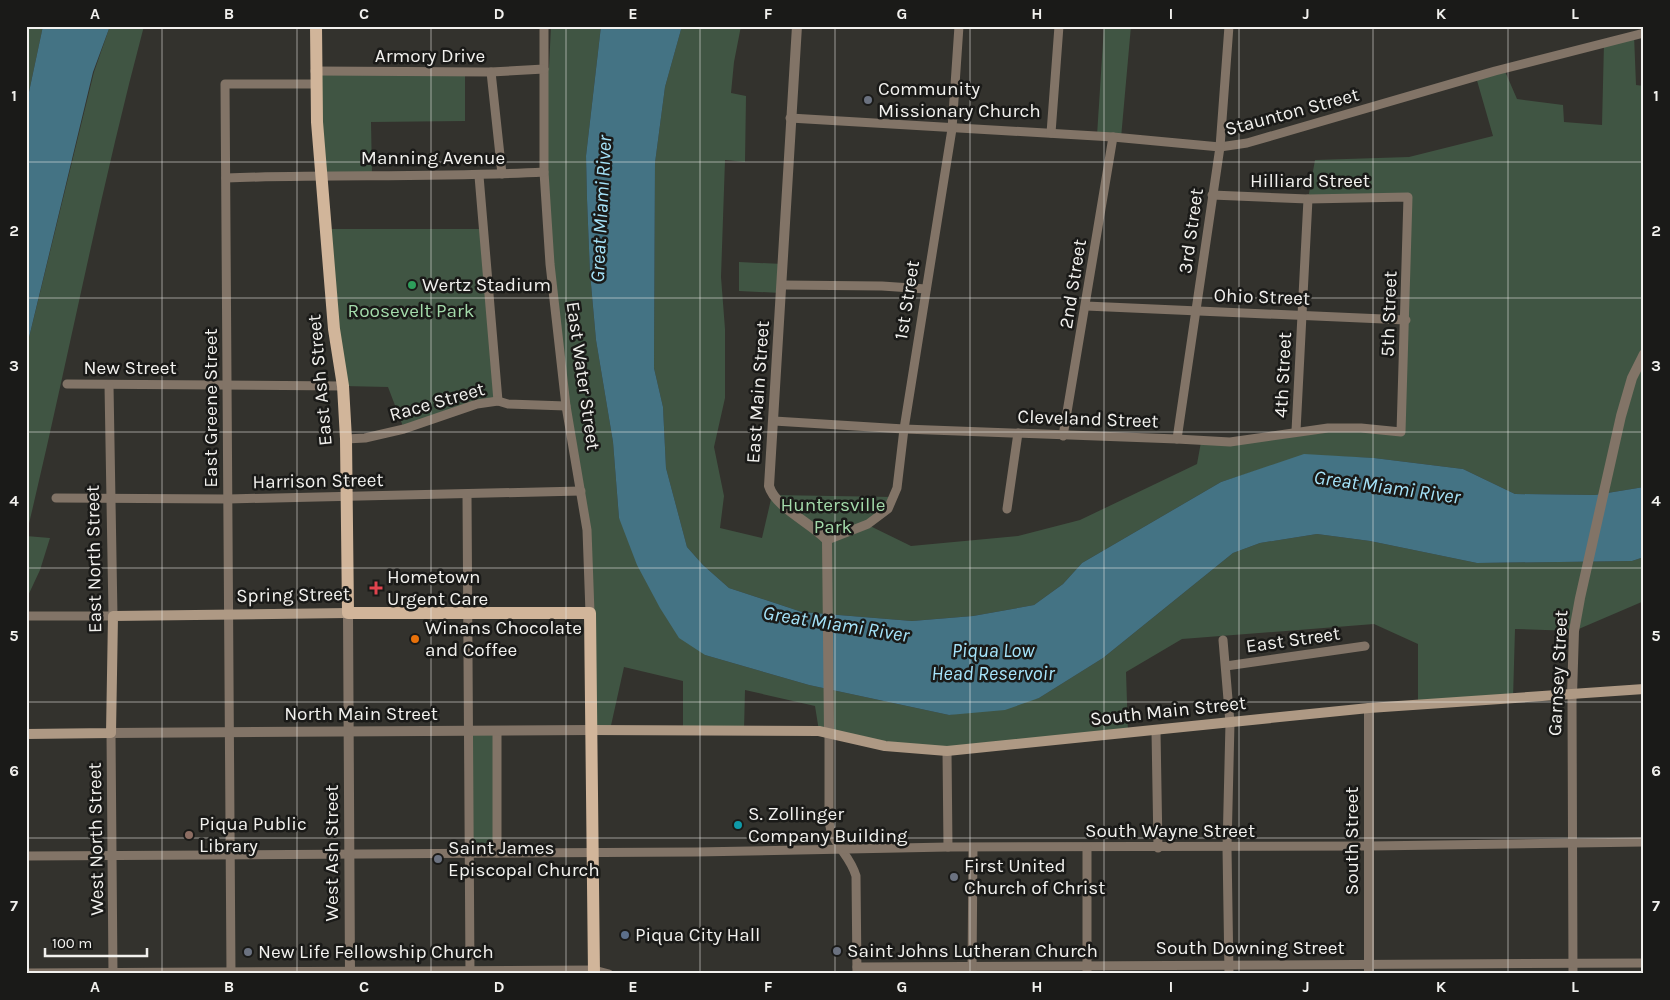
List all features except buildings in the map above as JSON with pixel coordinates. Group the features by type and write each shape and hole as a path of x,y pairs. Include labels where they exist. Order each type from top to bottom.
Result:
{"main road":[{"name":"East Ash Street","path":"316,26 316,77 322,174 334,329 343,386 346,439 345,496 348,613"},
{"name":"Spring Street","path":"113,616 348,613 590,613"},
{"name":"East Water Street","path":"590,613 594,972"},
{"name":"East North Street","path":"111,733 113,616"},
{"name":"South Main Street","path":"696,730 829,733 885,746 947,751 1369,708 1644,689"},
{"name":"North Main Street","path":"591,730 696,730"},
{"name":"North Main Street","path":"26,734 111,733"}],"street":[{"name":"East Water Street","path":"544,26 544,172 550,264 566,406 587,530 590,613"},
{"name":"East Main Street","path":"797,26 769,486 772,495 816,529 827,540"},
{"name":"1st Street","path":"827,540 868,524 888,509 897,488 904,429 952,129 959,26"},
{"path":"1051,134 1059,26"},
{"name":"3rd Street","path":"1177,439 1220,147 1229,26"},
{"name":"Staunton Street","path":"790,118 1113,137 1220,147 1248,143 1496,71 1644,33"},
{"name":"Armory Drive","path":"225,84 316,77 491,72 544,68"},
{"path":"491,72 502,174"},
{"name":"East Greene Street","path":"225,84 231,973"},
{"name":"2nd Street","path":"1063,436 1113,137"},
{"name":"Manning Avenue","path":"226,178 322,174 479,176 544,172"},
{"path":"479,176 498,401"},
{"name":"Hilliard Street","path":"1212,195 1308,199 1408,198"},
{"name":"5th Street","path":"1401,432 1406,320 1408,198"},
{"name":"4th Street","path":"1296,431 1308,199"},
{"path":"782,285 882,286 926,289"},
{"name":"Ohio Street","path":"1086,306 1406,320"},
{"name":"Garnsey Street","path":"1572,969 1571,844 1574,641 1580,598 1621,416 1632,378 1644,354"},
{"name":"New Street","path":"67,384 343,386"},
{"name":"East North Street","path":"109,385 113,616"},
{"name":"Race Street","path":"346,439 365,438 404,429 477,404 498,401 508,404 566,406"},
{"name":"Cleveland Street","path":"774,421 904,429 1230,442 1296,431 1361,428 1401,432"},
{"path":"1007,509 1018,433"},
{"name":"Harrison Street","path":"56,498 228,499 581,491"},
{"path":"467,495 470,972"},
{"path":"827,540 829,822 831,836 853,864 856,876 857,970"},
{"name":"East Ash Street","path":"348,613 349,732"},
{"name":"Spring Street","path":"26,616 113,616"},
{"path":"1223,640 1230,723 1227,848 1229,974"},
{"name":"East Street","path":"1226,666 1366,646"},
{"name":"South Street","path":"1369,708 1369,969"},
{"name":"North Main Street","path":"111,733 591,730"},
{"path":"1156,731 1158,848"},
{"name":"West Ash Street","path":"349,732 350,973"},
{"path":"497,732 497,853"},
{"name":"West North Street","path":"111,733 113,973"},
{"path":"947,751 948,847"},
{"name":"South Wayne Street","path":"26,856 112,857 350,853 696,852 948,847 1227,848 1644,842"},
{"path":"972,969 973,848"},
{"path":"1086,969 1087,848"},
{"name":"South Downing Street","path":"857,970 1086,969 1229,964 1369,969 1572,969 1644,963"},
{"path":"26,973 594,972 609,974"}],"green space":[{"path":"26,26 43,26 26,106"},
{"path":"110,26 144,26 112,153 26,536 26,350 94,72"},
{"path":"551,26 601,26 586,156 587,199 590,273 596,340 613,442 619,518 705,655 809,685 949,715 1039,698 1103,658 1233,553 1260,543 1317,534 1370,541 1477,563 1632,561 1644,557 1644,601 1574,631 1515,629 1513,699 1418,705 1418,644 1374,624 1182,639 1126,672 1128,733 947,751 819,731 815,706 745,690 744,730 683,730 683,681 624,667 610,730 591,730 590,567 550,264 544,69 549,68"},
{"name":"Huntersville Park","path":"682,26 741,26 734,62 731,93 746,96 745,162 725,160 721,277 725,329 725,398 714,447 724,496 720,528 762,538 772,495 893,497 868,525 911,546 1018,536 1080,520 1197,464 1201,442 1296,431 1401,432 1408,198 1308,199 1315,160 1409,157 1493,136 1476,77 1504,69 1517,99 1563,105 1564,122 1602,125 1604,43 1634,35 1636,85 1644,86 1644,487 1595,495 1515,494 1463,469 1374,458 1304,455 1221,482 1082,563 1063,584 1034,605 973,616 912,621 802,612 729,588 703,565 687,547 666,468 663,407 654,368 655,163 665,87"},
{"path":"1104,26 1131,26 1121,138 1097,136"},
{"path":"315,71 465,72 465,121 371,122 372,175 321,174"},
{"name":"Roosevelt Park","path":"326,229 483,229 498,401 404,429 388,387 343,386"},
{"path":"739,262 783,264 782,293 739,291"},
{"path":"26,536 50,538 40,570 26,600"},
{"path":"467,732 497,732 497,853 469,852"}],"water":[{"path":"43,26 110,26 93,72 26,350 26,106"},
{"name":"Piqua Low Head Reservoir","path":"601,26 682,26 665,87 655,163 654,368 663,407 666,468 687,547 703,565 729,588 802,612 912,621 973,616 1034,605 1063,584 1082,563 1221,482 1304,454 1374,458 1463,469 1515,494 1595,495 1644,487 1644,557 1632,561 1477,563 1370,541 1317,534 1260,543 1233,553 1103,658 1039,698 1005,710 949,715 809,685 705,655 679,638 660,608 637,565 619,518 613,442 596,340 590,273 587,199 586,156"}],"place":[{"name":"Community Missionary Church","path":"868,100"},
{"name":"Wertz Stadium","path":"412,285"},
{"name":"Hometown Urgent Care","path":"376,588"},
{"name":"Winans Chocolate and Coffee","path":"415,639"},
{"name":"S. Zollinger Company Building","path":"738,825"},
{"name":"Piqua Public Library","path":"189,835"},
{"name":"Saint James Episcopal Church","path":"438,859"},
{"name":"First United Church of Christ","path":"954,877"},
{"name":"Piqua City Hall","path":"625,935"},
{"name":"Saint Johns Lutheran Church","path":"837,951"},
{"name":"New Life Fellowship Church","path":"248,952"}],"water label":[{"name":"Great Miami River","path":"601,209"},
{"name":"Great Miami River","path":"1387,487"},
{"name":"Great Miami River","path":"836,624"}]}
